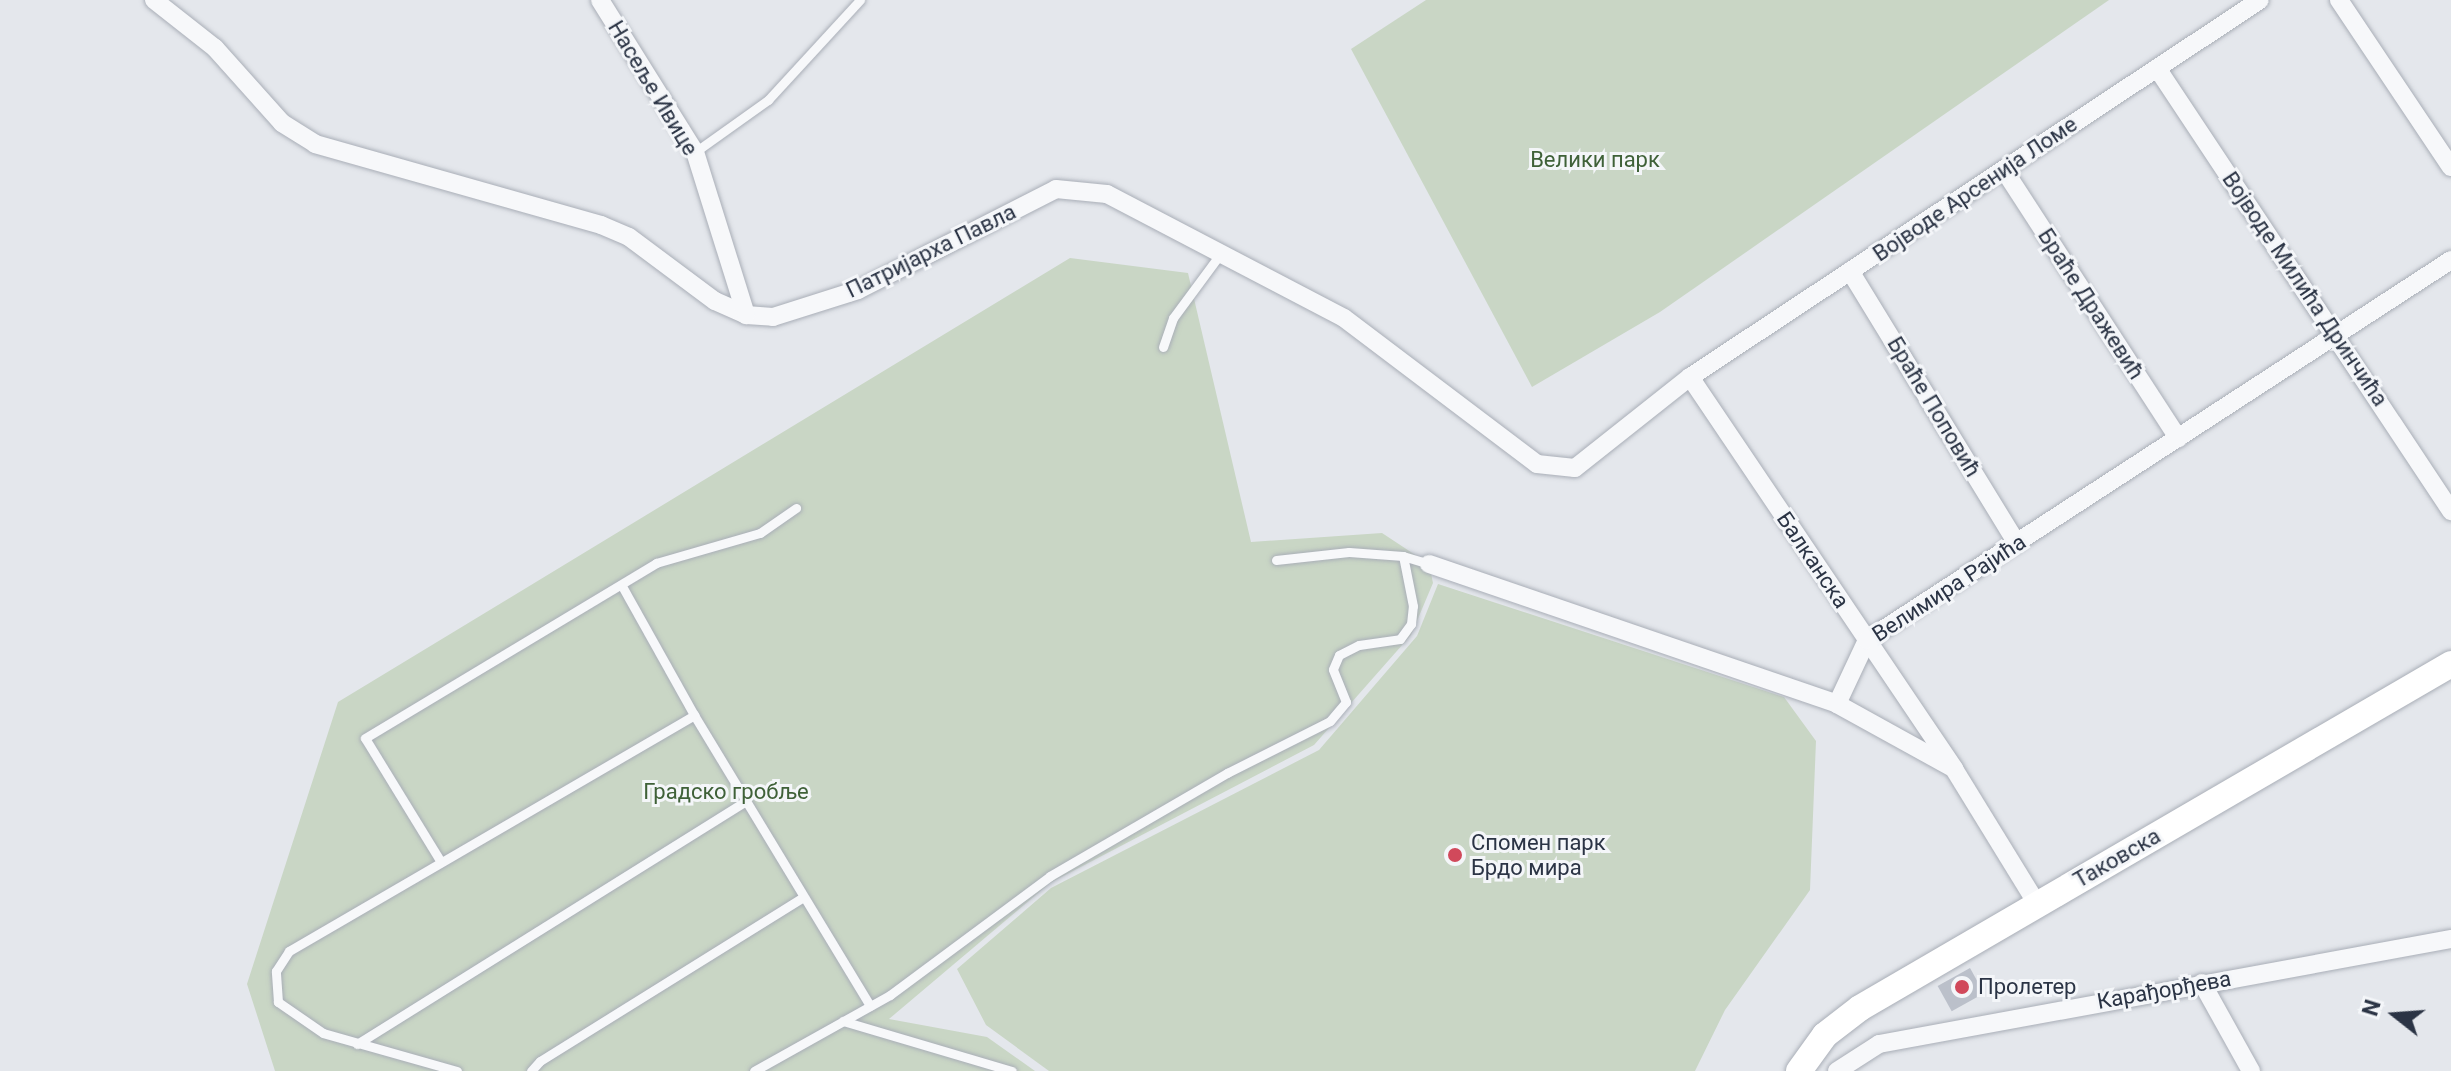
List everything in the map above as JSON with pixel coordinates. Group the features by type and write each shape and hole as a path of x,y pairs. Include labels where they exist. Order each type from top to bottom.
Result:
{"street":[{"name":"Патријарха Павла","path":"154,0 215,48 282,123 315,144 478,186 615,231 715,301 746,315 773,317 858,290 1056,189 1107,194 1344,318 1537,464 1575,468 1690,377"},
{"name":"Насеље Ивице","path":"600,0 695,152 746,315"},
{"name":"Војводе Арсенија Ломе","path":"1690,377 2260,0"},
{"path":"2339,0 2451,167"},
{"name":"Војводе Милића Дринчића","path":"2157,68 2451,511"},
{"name":"Браће Дражевић","path":"2004,170 2178,438"},
{"name":"Велимира Рајића","path":"1837,704 1867,640 2451,260"},
{"name":"Браће Поповић","path":"1850,271 2017,543"},
{"name":"Балканска","path":"1690,377 1954,769 2037,904"},
{"path":"1429,564 1837,704 1954,769"},
{"name":"Таковска","path":"1799,1071 1825,1035 1860,1008 2451,664"},
{"name":"Карађорђева","path":"1837,1071 1879,1044 2451,939"},
{"path":"2202,983 2251,1071"}],"lane":[{"path":"695,152 768,100 860,0"},
{"path":"1163,347 1173,318 1221,253"},
{"path":"441,862 365,738 656,563 760,533 796,508"},
{"path":"1276,560 1349,552 1403,556 1429,564"},
{"path":"754,1071 870,1006 1050,876 1227,773 1330,721 1346,702 1333,669 1339,655 1359,645 1400,639 1411,624 1403,556"},
{"path":"622,586 694,715 870,1006"},
{"path":"457,1071 323,1033 292,1015 278,1002 276,971 289,951 694,715"},
{"path":"357,1044 746,801"},
{"path":"531,1071 540,1061 803,897"},
{"path":"843,1021 1012,1071"}],"green space":[{"name":"Велики парк","path":"1426,0 2109,0 1660,312 1532,387 1351,49"},
{"name":"Градско гробље","path":"1070,258 1188,273 1251,542 1382,533 1429,564 1433,583 1411,635 1314,745 1050,883 889,1019 987,1037 1035,1071 275,1071 247,984 338,702"},
{"name":"Спомен парк Брдо мира","path":"1438,584 1784,697 1816,741 1810,890 1725,1010 1695,1071 1049,1071 986,1025 957,969 1051,888 1319,750 1417,636"}],"building":[{"path":"1970,968 1984,993 1952,1011 1938,986"}],"place":[{"name":"Спомен парк Брдо мира","path":"1455,855"},
{"name":"Пролетер","path":"1962,987"}]}
